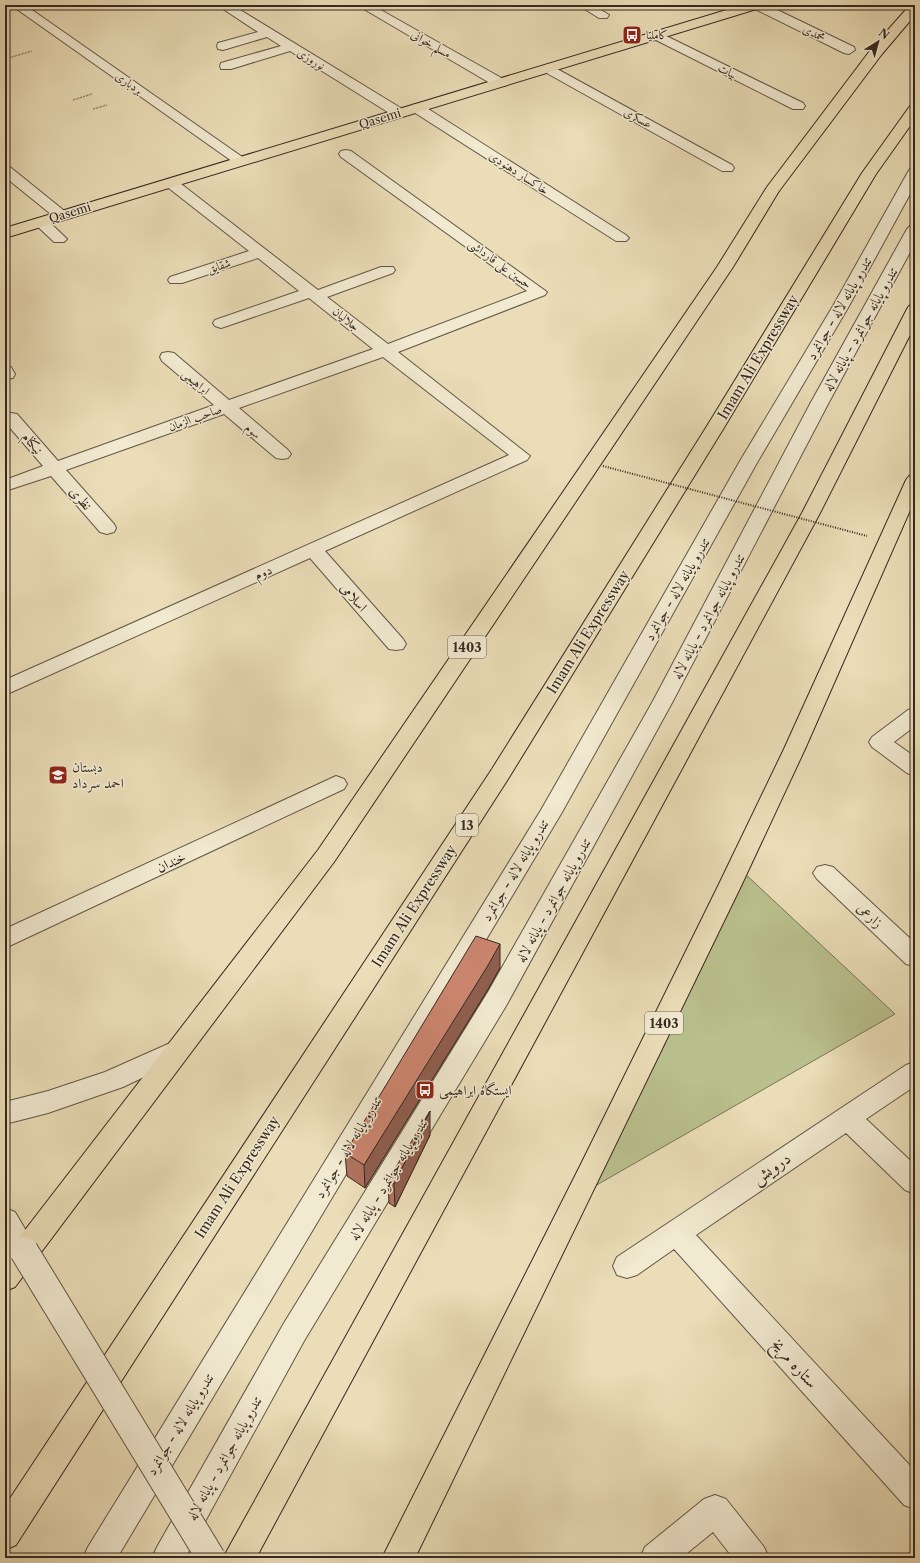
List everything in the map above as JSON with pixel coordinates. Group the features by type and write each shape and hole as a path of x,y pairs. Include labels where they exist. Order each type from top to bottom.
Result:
{"main road":[{"name":"Qasemi","path":"5,233 757,5"},
{"name":"1403","path":"5,1278 24,1251 326,856 724,267 772,190 877,51 915,7"},
{"name":"Imam Ali Expressway","path":"5,1534 500,774 716,426 868,173 915,108"},
{"path":"238,1558 810,512 915,309"},
{"name":"1403","path":"398,1558 676,1000 811,715 887,537 915,480"}],"street":[{"name":"بردباری","path":"17,5 241,161"},
{"name":"نوروزی","path":"223,5 399,113"},
{"name":"مسلم خوانی","path":"363,5 500,83"},
{"path":"584,5 603,15"},
{"name":"محمدی","path":"757,5 849,50"},
{"path":"222,46 269,33"},
{"name":"بیات","path":"656,35 798,106"},
{"path":"226,66 291,47"},
{"name":"عسکری","path":"548,68 727,168"},
{"name":"خاکسار دهنودی","path":"417,108 621,238"},
{"name":"حسین علی قارداشی","path":"346,154 539,292 385,350"},
{"path":"5,170 62,216"},
{"name":"تندرو پایانه لاله - جوانمرد","path":"99,1558 550,814 749,461 841,306 915,172"},
{"name":"جلالیان","path":"171,183 521,456"},
{"path":"41,222 59,239"},
{"name":"تندرو پایانه جوانمرد - پایانه لاله","path":"168,1558 294,1332 497,999 663,701 819,404 915,229"},
{"name":"شقایق","path":"176,280 261,252"},
{"path":"221,323 387,270"},
{"name":"صاحب الزمان","path":"5,486 385,350"},
{"name":"ابراهیمی","path":"168,357 224,407"},
{"name":"سوم","path":"224,407 282,454"},
{"name":"نیکنام","path":"11,418 55,468"},
{"name":"دوم","path":"5,688 521,456"},
{"name":"نظری","path":"55,468 107,528"},
{"name":"اسلامی","path":"313,550 396,644"},
{"path":"915,715 880,742 915,768"},
{"name":"خندان","path":"5,939 336,784"},
{"name":"زارعی","path":"825,873 915,957"},
{"path":"5,1113 48,1102 114,1080 177,1050"},
{"name":"درویش","path":"627,1266 915,1072"},
{"path":"847,1117 915,1182"},
{"path":"5,1220 211,1558"},
{"name":"ستاره مریخ","path":"676,1232 915,1494"},
{"path":"656,1558 715,1510 753,1558"}],"path":[{"path":"603,466 867,536"}],"green space":[{"path":"742,871 895,1014 588,1190"}],"building":[{"path":"476,936 500,944 364,1165 345,1153"},
{"path":"430,1111 394,1184 388,1180"}],"place":[{"name":"کاملیا","path":"632,35"},
{"name":"دبستان احمد سرداد","path":"58,775"},
{"name":"ایستگاه ابراهیمی","path":"425,1090"}]}
